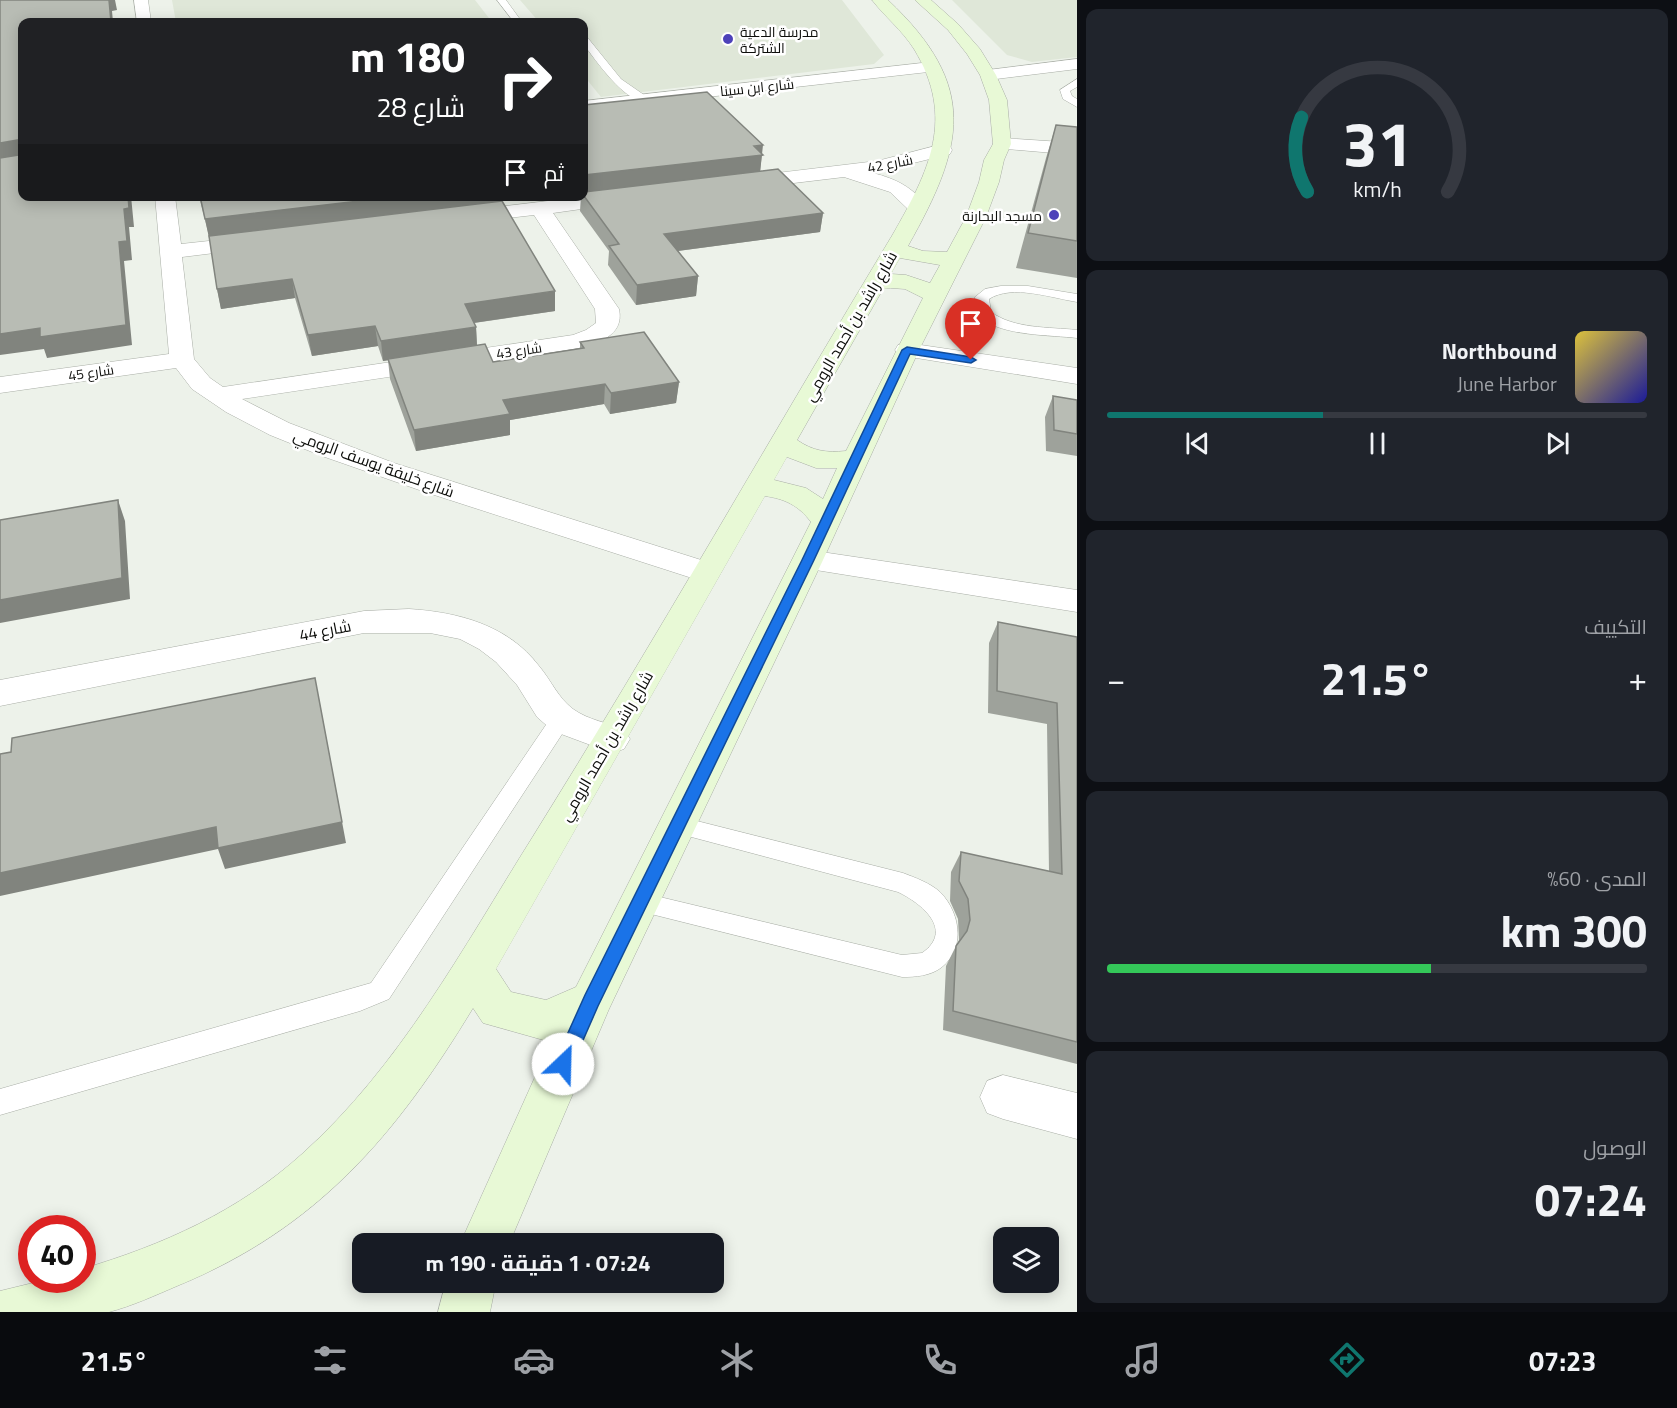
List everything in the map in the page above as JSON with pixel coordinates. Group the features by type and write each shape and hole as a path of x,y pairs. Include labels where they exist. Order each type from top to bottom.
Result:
{"street":[{"path":"141,0 143,18"},
{"name":"شارع راشد بن أحمد الرومي","path":"12,1312 84,1294 148,1274 207,1249 259,1218 305,1183 337,1153 383,1101 428,1042 612,739 706,572 875,283 917,207 942,150 947,116 931,67 913,34 879,0"},
{"path":"489,1233 591,1001 808,560 934,295 976,217 994,160 1002,144 1000,108 988,75 953,27 922,0"},
{"path":"988,75 1077,64"},
{"name":"شارع ابن سينا","path":"588,106 931,67"},
{"path":"1002,144 1077,149"},
{"name":"شارع 42","path":"729,185 891,165 942,150"},
{"name":"شارع 42","path":"836,172 872,178 892,186 906,194 917,207"},
{"path":"448,219 647,195"},
{"path":"165,201 182,360"},
{"name":"شارع 43","path":"218,395 574,342 594,336 607,326 609,320 607,309 540,208"},
{"path":"170,252 274,240"},
{"path":"895,248 911,256 933,260 953,258"},
{"path":"875,283 904,281 919,285 934,295"},
{"path":"907,350 1077,376"},
{"name":"شارع خليفة يوسف الرومي","path":"182,360 192,376 218,395 257,417 323,447 706,572"},
{"name":"شارع 45","path":"0,385 182,360"},
{"path":"783,442 801,456 829,462 855,458"},
{"path":"756,487 786,490 812,502 826,521"},
{"path":"808,560 1077,601"},
{"name":"شارع 44","path":"0,693 364,622 418,619 461,626 498,644 525,670 547,704 561,719 612,739"},
{"path":"472,970 498,1009 547,1022 591,1001"},
{"path":"1004,1097 1077,1116"},
{"path":"464,1312 468,1293"}],"lane":[{"path":"501,0 515,18"},
{"path":"588,44 617,81 643,99"},
{"path":"1077,82 1065,90 1067,97 1077,104"},
{"path":"1077,298 1010,289 996,290 982,297 982,310 998,322 1077,334"},
{"path":"0,1102 349,1002 380,991 561,719"},
{"path":"639,902 902,966 920,966 934,960 943,949 948,936 945,920 936,904 921,891 903,883 677,825"}],"shaded area":[{"path":"172,0 475,0 489,18 175,18"},
{"name":"مدرسة الدعية الشتركة","path":"520,0 842,0 884,55 874,64 601,97 588,81 588,18 536,18"},
{"path":"952,0 1077,0 1077,57 1032,62 1007,55"}],"building":[{"path":"0,0 109,0 111,18 18,18 18,140 0,143"},
{"path":"707,92 763,145 754,146 763,155 588,175 588,105"},
{"path":"1056,125 1077,127 1077,241 1028,233"},
{"path":"18,155 18,201 128,201 129,208 124,209 127,241 119,242 126,325 40,337 40,328 0,334 0,158"},
{"path":"778,169 823,213 664,234 698,276 637,285 609,246 619,244 588,201 588,192"},
{"path":"201,201 359,201 205,219"},
{"path":"502,201 555,291 465,304 476,327 381,341 375,326 308,335 292,279 217,289 209,236"},
{"path":"644,332 679,382 611,393 605,384 503,400 510,414 414,430 388,359 485,344 493,362 584,348 580,342"},
{"path":"1053,396 1077,400 1077,434 1054,430"},
{"path":"118,500 122,578 0,600 0,520"},
{"path":"998,622 1077,637 1077,1042 953,1011 956,946 967,931 970,920 968,899 959,881 961,852 1062,874 1057,703 997,691"},
{"path":"315,678 342,822 218,848 216,827 0,873 0,754 11,752 12,738"}],"place":[{"name":"مدرسة الدعية الشتركة","path":"728,39"},
{"name":"مسجد البحارنة","path":"1054,215"}],"route":[{"path":"563,1064 591,1001 808,560 907,350 971,360"}]}
